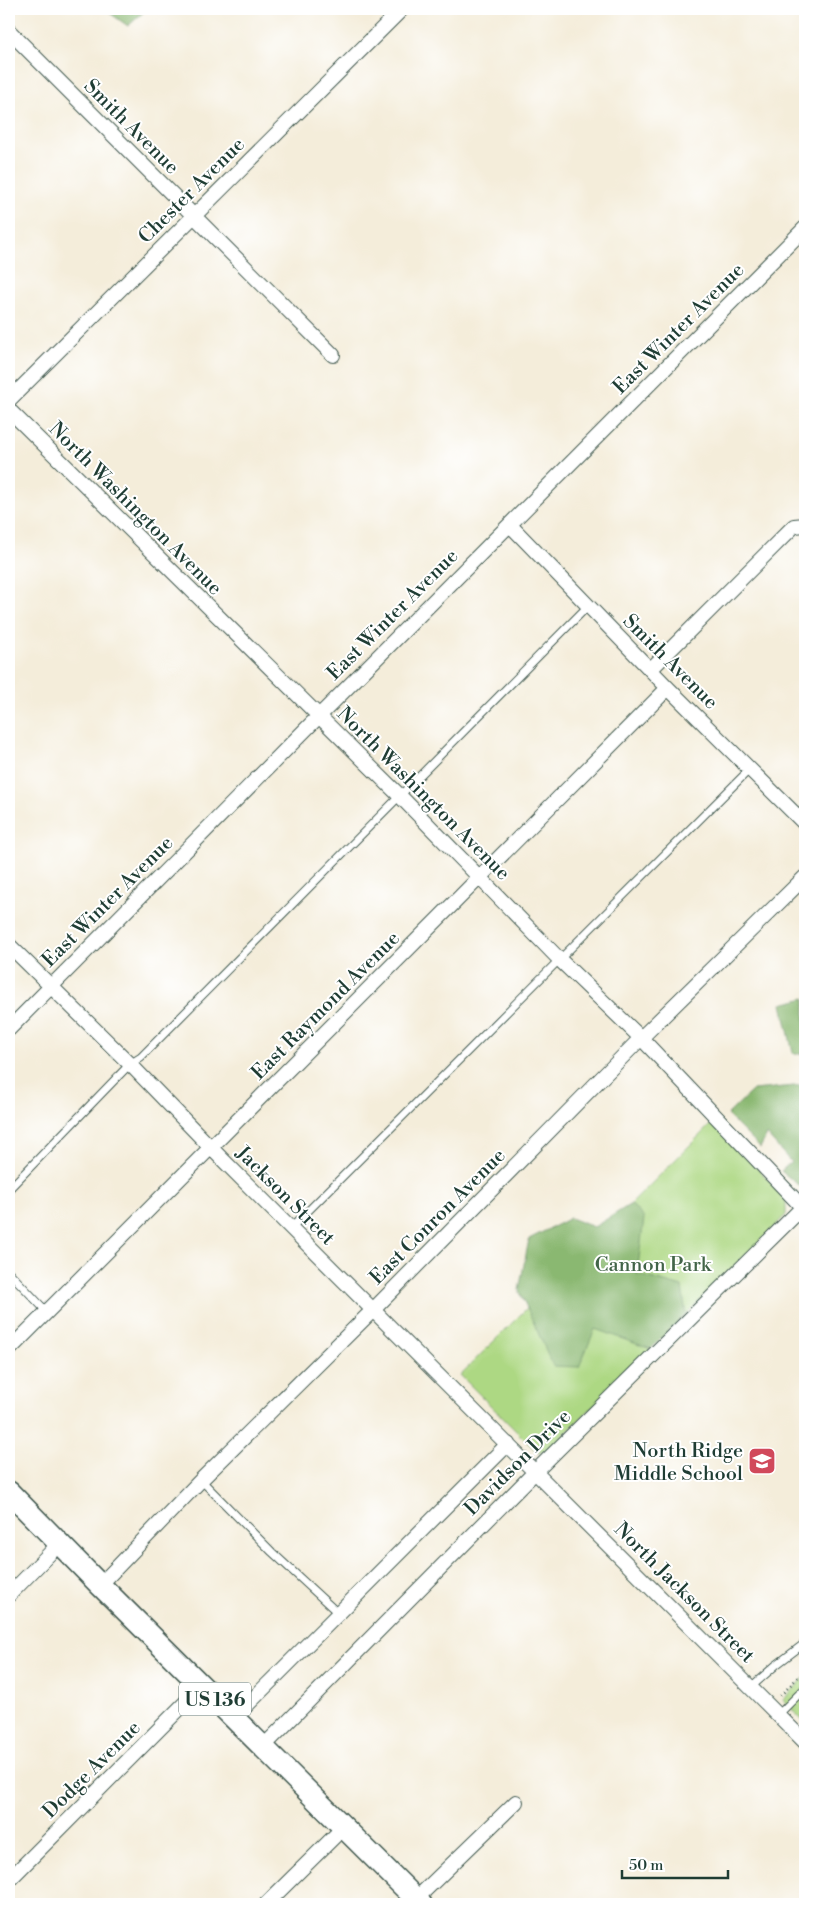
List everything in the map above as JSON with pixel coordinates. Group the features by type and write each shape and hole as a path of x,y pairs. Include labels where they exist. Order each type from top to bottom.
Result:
{"main road":[{"name":"US 136","path":"9,1492 419,1902"}],"street":[{"name":"Chester Avenue","path":"9,400 402,9"},
{"name":"Smith Avenue","path":"9,31 333,355"},
{"name":"East Winter Avenue","path":"9,1029 805,228"},
{"name":"North Washington Avenue","path":"9,410 400,796 560,960 641,1038 804,1209"},
{"name":"Smith Avenue","path":"510,525 668,688 805,824"},
{"path":"651,669 794,526 805,525"},
{"name":"East Raymond Avenue","path":"9,1350 481,878 668,688"},
{"name":"East Conron Avenue","path":"100,1585 201,1480 373,1310 641,1038 805,878"},
{"name":"Jackson Street","path":"9,945 536,1471"},
{"name":"Davidson Drive","path":"264,1747 536,1471 804,1209"},
{"name":"Davidson Drive","path":"234,1718 508,1444"},
{"name":"North Jackson Street","path":"536,1471 805,1742"},
{"path":"9,1595 60,1542"},
{"name":"Dodge Avenue","path":"9,1880 202,1686"},
{"path":"419,1902 516,1802"},
{"path":"266,1904 344,1826"}],"lane":[{"path":"9,1189 130,1064 141,1056 588,606"},
{"path":"291,1228 750,768"},
{"path":"9,1272 47,1312"},
{"path":"201,1480 272,1552 339,1614"},
{"path":"751,1687 805,1643"},
{"path":"778,1715 805,1688"}],"path":[{"path":"780,1696 805,1670"}],"green space":[{"path":"104,9 147,9 128,26"},
{"path":"805,998 805,1054 793,1053 782,1004"},
{"path":"805,1085 805,1190 781,1171 791,1162 767,1135 760,1148 727,1115 753,1090"},
{"name":"Cannon Park","path":"713,1122 786,1198 786,1215 549,1450 538,1453 460,1375"},
{"path":"631,1204 644,1218 637,1274 682,1287 686,1314 651,1349 595,1329 579,1367 553,1366 519,1290 529,1239 570,1218 594,1227"},
{"path":"805,1677 805,1723 783,1700"}],"place":[{"name":"North Ridge Middle School","path":"762,1461"}]}
